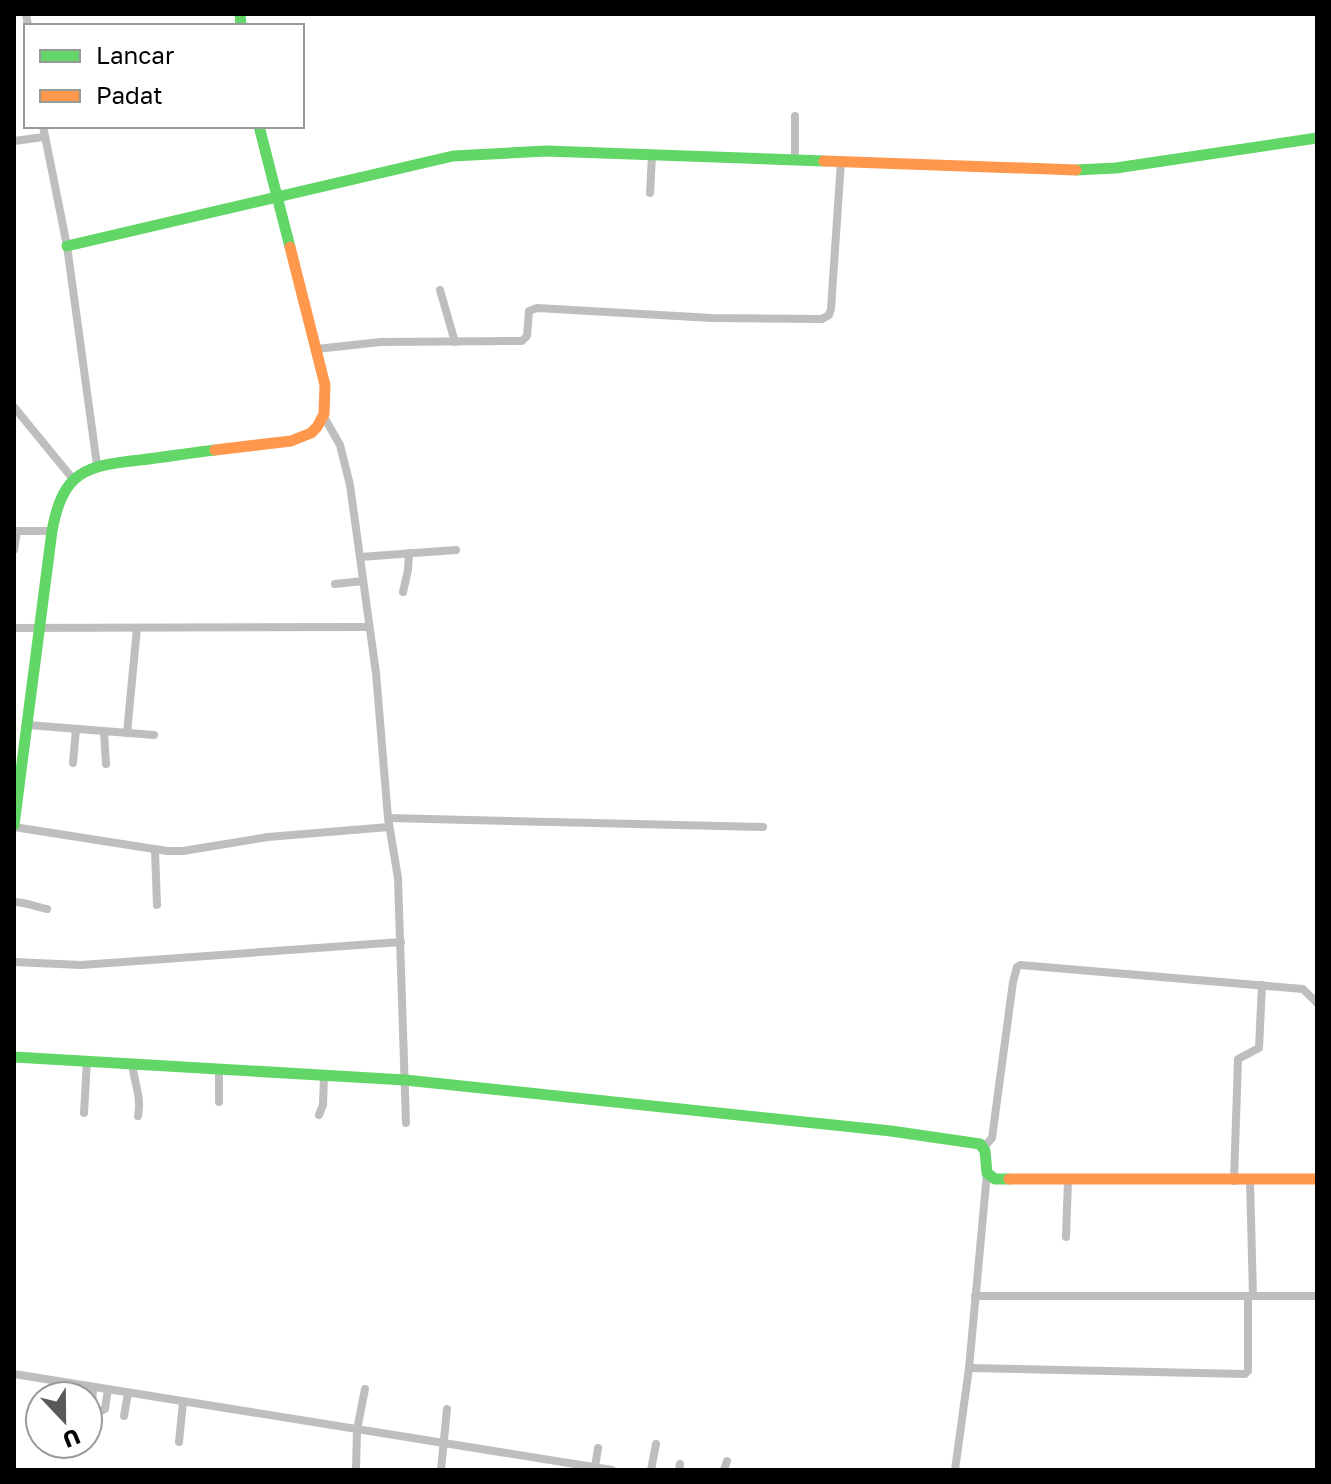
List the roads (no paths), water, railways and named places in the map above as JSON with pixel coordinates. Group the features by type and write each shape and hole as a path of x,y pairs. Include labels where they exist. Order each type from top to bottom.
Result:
{"street":[{"path":"795,116 795,160"},
{"path":"43,128 67,246 97,465"},
{"path":"260,128 325,385 324,417 345,460 360,557 389,823 398,878 406,1123"},
{"path":"14,141 44,137"},
{"path":"67,246 453,156 483,153 546,151 1072,170 1116,168 1317,138"},
{"path":"650,193 652,156"},
{"path":"316,349 381,342 522,341 527,336 529,311 537,308 712,318 822,319 829,315 831,309 841,161"},
{"path":"440,290 455,342"},
{"path":"14,407 73,479"},
{"path":"324,417 313,433 291,441 97,465 73,479 63,491 52,531 14,826 155,850 183,851 268,837 389,823 763,827"},
{"path":"14,550 16,531 52,531"},
{"path":"360,557 456,550"},
{"path":"403,592 409,553"},
{"path":"335,584 363,581"},
{"path":"14,628 369,627"},
{"path":"127,733 137,628"},
{"path":"28,725 154,735"},
{"path":"73,763 76,729"},
{"path":"104,732 106,764"},
{"path":"155,850 157,905"},
{"path":"14,902 28,902 47,909"},
{"path":"14,962 81,965 401,942"},
{"path":"955,1470 969,1368 987,1173 984,1147 992,1138 1013,982 1019,966 1303,989 1317,1003"},
{"path":"1230,1180 1238,1059 1259,1048 1262,985"},
{"path":"14,1057 405,1080 891,1131 976,1143 984,1147"},
{"path":"84,1113 87,1061"},
{"path":"132,1063 141,1102 138,1116"},
{"path":"219,1069 219,1102"},
{"path":"319,1115 323,1105 324,1075"},
{"path":"987,1173 995,1179 1317,1179"},
{"path":"1066,1237 1068,1180"},
{"path":"969,1368 1245,1374 1248,1371 1250,1296 1250,1180"},
{"path":"975,1296 1317,1296"},
{"path":"14,1374 50,1380"},
{"path":"104,1388 612,1470"},
{"path":"104,1410 108,1389"},
{"path":"356,1470 357,1430 365,1389"},
{"path":"124,1416 128,1393"},
{"path":"179,1442 183,1402"},
{"path":"441,1470 447,1409"},
{"path":"651,1470 656,1444"},
{"path":"595,1467 598,1448"}]}
